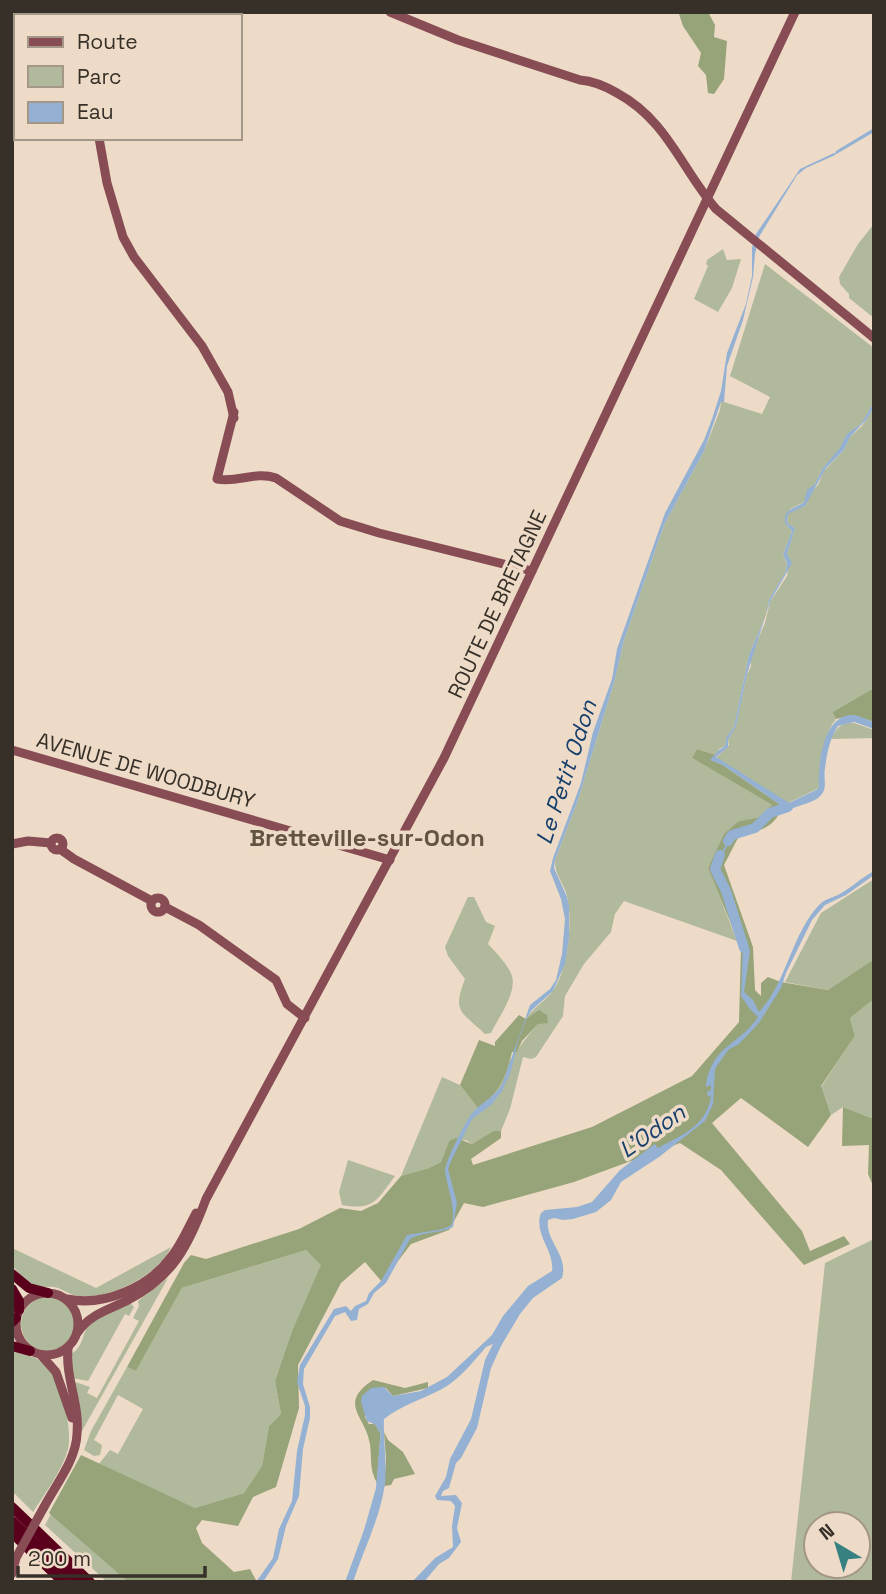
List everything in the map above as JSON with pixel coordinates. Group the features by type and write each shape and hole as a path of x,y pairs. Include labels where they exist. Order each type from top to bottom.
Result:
{"highway":[{"path":"12,1274 29,1288 48,1293"},
{"path":"12,1289 19,1301 16,1317"},
{"path":"12,1346 35,1353"},
{"path":"12,1507 90,1582"},
{"path":"12,1521 77,1582"},
{"path":"12,1533 63,1582"}],"main road":[{"path":"390,12 458,40 606,87 631,100 670,139 689,171 719,211 874,338"},
{"name":"ROUTE DE BRETAGNE","path":"78,1332 90,1318 132,1298 171,1269 196,1227 206,1199 443,758 795,12"},
{"path":"99,140 118,223 130,250 197,337 228,391 234,412 235,430 220,479 234,480 254,474 266,474 340,520 422,544 532,571"},
{"name":"AVENUE DE WOODBURY","path":"12,750 390,860"},
{"path":"12,844 28,841 51,843 54,849 60,849 152,901 155,911 164,907 199,925 276,980 287,1004 307,1014"},
{"name":"ROUTE DE BRETAGNE","path":"65,1298 86,1301 112,1296 151,1277 174,1255 198,1208 206,1199"},
{"path":"12,1574 15,1559 68,1463 78,1435 67,1362 68,1348 78,1332 78,1317 71,1303 65,1298 48,1293 34,1296 16,1317 18,1336 56,1373 71,1417 73,1438 68,1463"},
{"path":"35,1353 55,1354 68,1348"}],"green space":[{"path":"673,12 708,12 715,25 714,37 727,41 724,79 714,94 708,93 706,75 698,66 701,53 683,26 679,14"},
{"path":"874,224 874,318 849,298 849,294 840,284 839,277 858,244"},
{"path":"723,249 727,260 741,259 732,288 718,312 694,299 708,266 707,260"},
{"path":"765,264 874,348 874,402 861,424 846,436 841,448 823,468 815,484 808,490 804,502 790,509 785,522 792,531 783,555 787,564 786,571 769,600 766,615 749,655 734,727 726,738 725,746 719,749 716,755 697,749 692,758 772,805 758,819 739,821 708,867 737,941 624,901 615,914 611,932 584,964 565,996 563,1016 536,1057 523,1057 510,1109 501,1131 493,1131 472,1144 466,1140 449,1141 441,1162 401,1176 442,1077 460,1085 478,1108 538,1024 526,1019 552,992 562,972 568,946 569,906 555,860 578,800 615,679 624,640 664,525 704,451 721,401 762,414 770,397 730,376"},
{"path":"874,407 874,688 834,712 836,719 827,735 819,788 788,803 716,758 729,745 728,740 736,725 747,674 751,667 751,656 765,623 770,602 787,576 787,554 795,528 787,523 788,513 805,506 824,471 844,450 850,437 862,426"},
{"path":"874,688 874,722 853,715 836,719 833,712"},
{"path":"854,723 874,730 874,738 831,739 840,726"},
{"path":"697,749 716,755 711,760 723,765 782,806 771,824 739,836 724,865 753,947 755,990 761,996 761,983 768,977 781,982 828,990 874,959 874,999 850,1018 855,1036 821,1086 831,1115 808,1147 741,1098 712,1123 802,1231 810,1251 844,1236 850,1244 804,1265 721,1170 680,1143 574,1182 483,1207 464,1203 449,1230 411,1244 382,1282 365,1262 341,1283 298,1365 299,1408 276,1487 253,1497 238,1526 202,1520 196,1528 202,1543 234,1572 250,1569 257,1582 128,1582 49,1513 81,1455 195,1508 244,1493 262,1466 269,1426 281,1414 275,1381 293,1329 321,1265 306,1250 182,1288 136,1371 127,1367 184,1263 191,1255 206,1259 299,1229 340,1208 361,1211 378,1203 401,1176 441,1162 449,1141 456,1138 472,1144 493,1131 501,1131 501,1138 471,1159 473,1165 592,1127 692,1076 739,1022 741,948 708,868 724,834 739,821 758,818 772,805 692,758"},
{"path":"874,879 874,959 828,990 785,982 821,913"},
{"path":"468,897 474,897 486,922 495,926 488,944 505,963 513,983 506,1005 491,1033 485,1034 461,1011 459,999 465,979 448,956 445,947"},
{"path":"874,999 874,1119 843,1107 831,1115 821,1087 855,1036 850,1018"},
{"path":"539,1010 547,1015 548,1023 538,1024 522,1041 516,1053 512,1052 501,1084 478,1108 460,1085 479,1040 495,1046 495,1042 519,1015 526,1019"},
{"path":"843,1107 874,1119 874,1188 868,1174 869,1145 842,1146"},
{"path":"348,1160 395,1176 374,1202 361,1206 342,1205 339,1192"},
{"path":"874,1239 874,1582 791,1582 825,1263"},
{"path":"171,1247 155,1268 143,1277 115,1291 100,1295 73,1295 56,1287 33,1285 12,1265 12,1248 96,1288"},
{"path":"306,1250 322,1265 275,1381 281,1414 269,1426 262,1466 244,1493 195,1508 87,1460 99,1464 110,1450 118,1454 143,1409 118,1395 94,1440 102,1445 100,1455 94,1456 84,1450 91,1431 127,1367 136,1371 182,1288"},
{"path":"168,1278 82,1431 79,1431 75,1382 90,1387 87,1393 97,1398 139,1321 133,1318 139,1306 138,1301"},
{"path":"48,1297 67,1305 75,1324 67,1343 48,1351 29,1343 21,1324 29,1305"},
{"path":"130,1303 134,1307 129,1316 125,1314 88,1381 72,1378 71,1354 80,1345 88,1325"},
{"path":"12,1351 41,1361 52,1371 61,1392 69,1430 68,1449 62,1465 33,1512 12,1491"},
{"path":"373,1380 405,1388 428,1382 428,1388 393,1396 386,1388 373,1388 365,1417 369,1424 375,1424 379,1430 381,1426 377,1483 372,1468 368,1434 355,1403 362,1388"},
{"path":"384,1432 388,1440 403,1452 415,1474 394,1479 391,1485 384,1486 386,1459"},
{"path":"51,1514 128,1582 107,1582 45,1525"}],"water":[{"path":"874,128 874,132 833,156 806,168 797,175 759,237 743,320 727,366 724,402 721,402 704,451 664,525 624,640 615,679 578,800 555,860 554,868 569,906 569,938 565,964 553,991 526,1019 511,1071 502,1091 491,1105 472,1119 451,1161 448,1169 457,1203 453,1227 410,1239 386,1283 374,1293 368,1304 359,1309 357,1320 351,1321 345,1312 335,1316 304,1369 303,1384 310,1407 310,1418 303,1449 299,1496 286,1526 278,1559 263,1582 256,1582 273,1558 279,1529 292,1501 297,1451 305,1415 305,1406 297,1382 300,1365 334,1309 346,1306 351,1311 366,1301 369,1293 381,1281 407,1235 452,1225 452,1204 445,1171 451,1152 470,1116 502,1085 530,1005 550,989 556,980 562,954 565,919 561,899 550,871 553,858 581,783 593,732 612,679 617,649 665,513 704,440 712,419 721,391 727,353 746,304 756,234 800,169 835,154"},
{"path":"874,402 866,420 850,437 844,450 826,468 805,506 788,514 787,523 795,528 787,554 792,563 766,614 769,600 786,571 787,563 783,555 792,531 785,523 786,514 804,502 807,490 815,484 847,434 861,424"},
{"path":"765,616 747,674 736,726 728,740 728,747 716,757 789,803 818,789 823,745 836,721 855,715 874,722 874,729 854,722 838,726 828,751 821,795 806,804 775,811 759,828 742,829 726,848 718,865 727,883 750,951 744,992 753,1000 759,1012 776,987 802,930 819,905 874,871 874,875 846,895 825,905 812,920 781,988 759,1023 739,1044 728,1050 715,1069 713,1104 705,1121 621,1182 611,1200 596,1212 573,1219 548,1220 550,1235 562,1262 562,1278 533,1298 501,1346 491,1368 477,1428 456,1463 449,1488 443,1491 441,1496 456,1495 462,1503 457,1528 461,1542 424,1582 412,1582 435,1558 453,1547 455,1506 451,1501 437,1500 435,1496 471,1419 485,1360 493,1344 486,1347 449,1385 384,1419 383,1497 353,1582 345,1582 376,1488 381,1427 379,1433 376,1425 367,1421 361,1402 362,1396 371,1388 384,1387 393,1396 421,1391 447,1377 492,1335 503,1316 528,1286 552,1271 550,1256 540,1228 541,1213 592,1202 620,1170 655,1144 658,1148 698,1123 711,1098 707,1092 711,1090 711,1085 706,1087 706,1084 714,1061 751,1027 758,1017 741,996 743,945 724,883 715,865 736,829 756,825 772,810 782,806 723,765 710,760 725,746 726,738 734,727 749,655"}],"waterway":[{"name":"L'Odon","path":"728,841 732,835 755,828 770,813 788,807"},
{"name":"L'Odon","path":"720,855 715,869 726,891 744,948"}],"district":[{"name":"Bretteville-sur-Odon","path":"367,837"}],"water label":[{"name":"Le Petit Odon","path":"566,772"}]}
